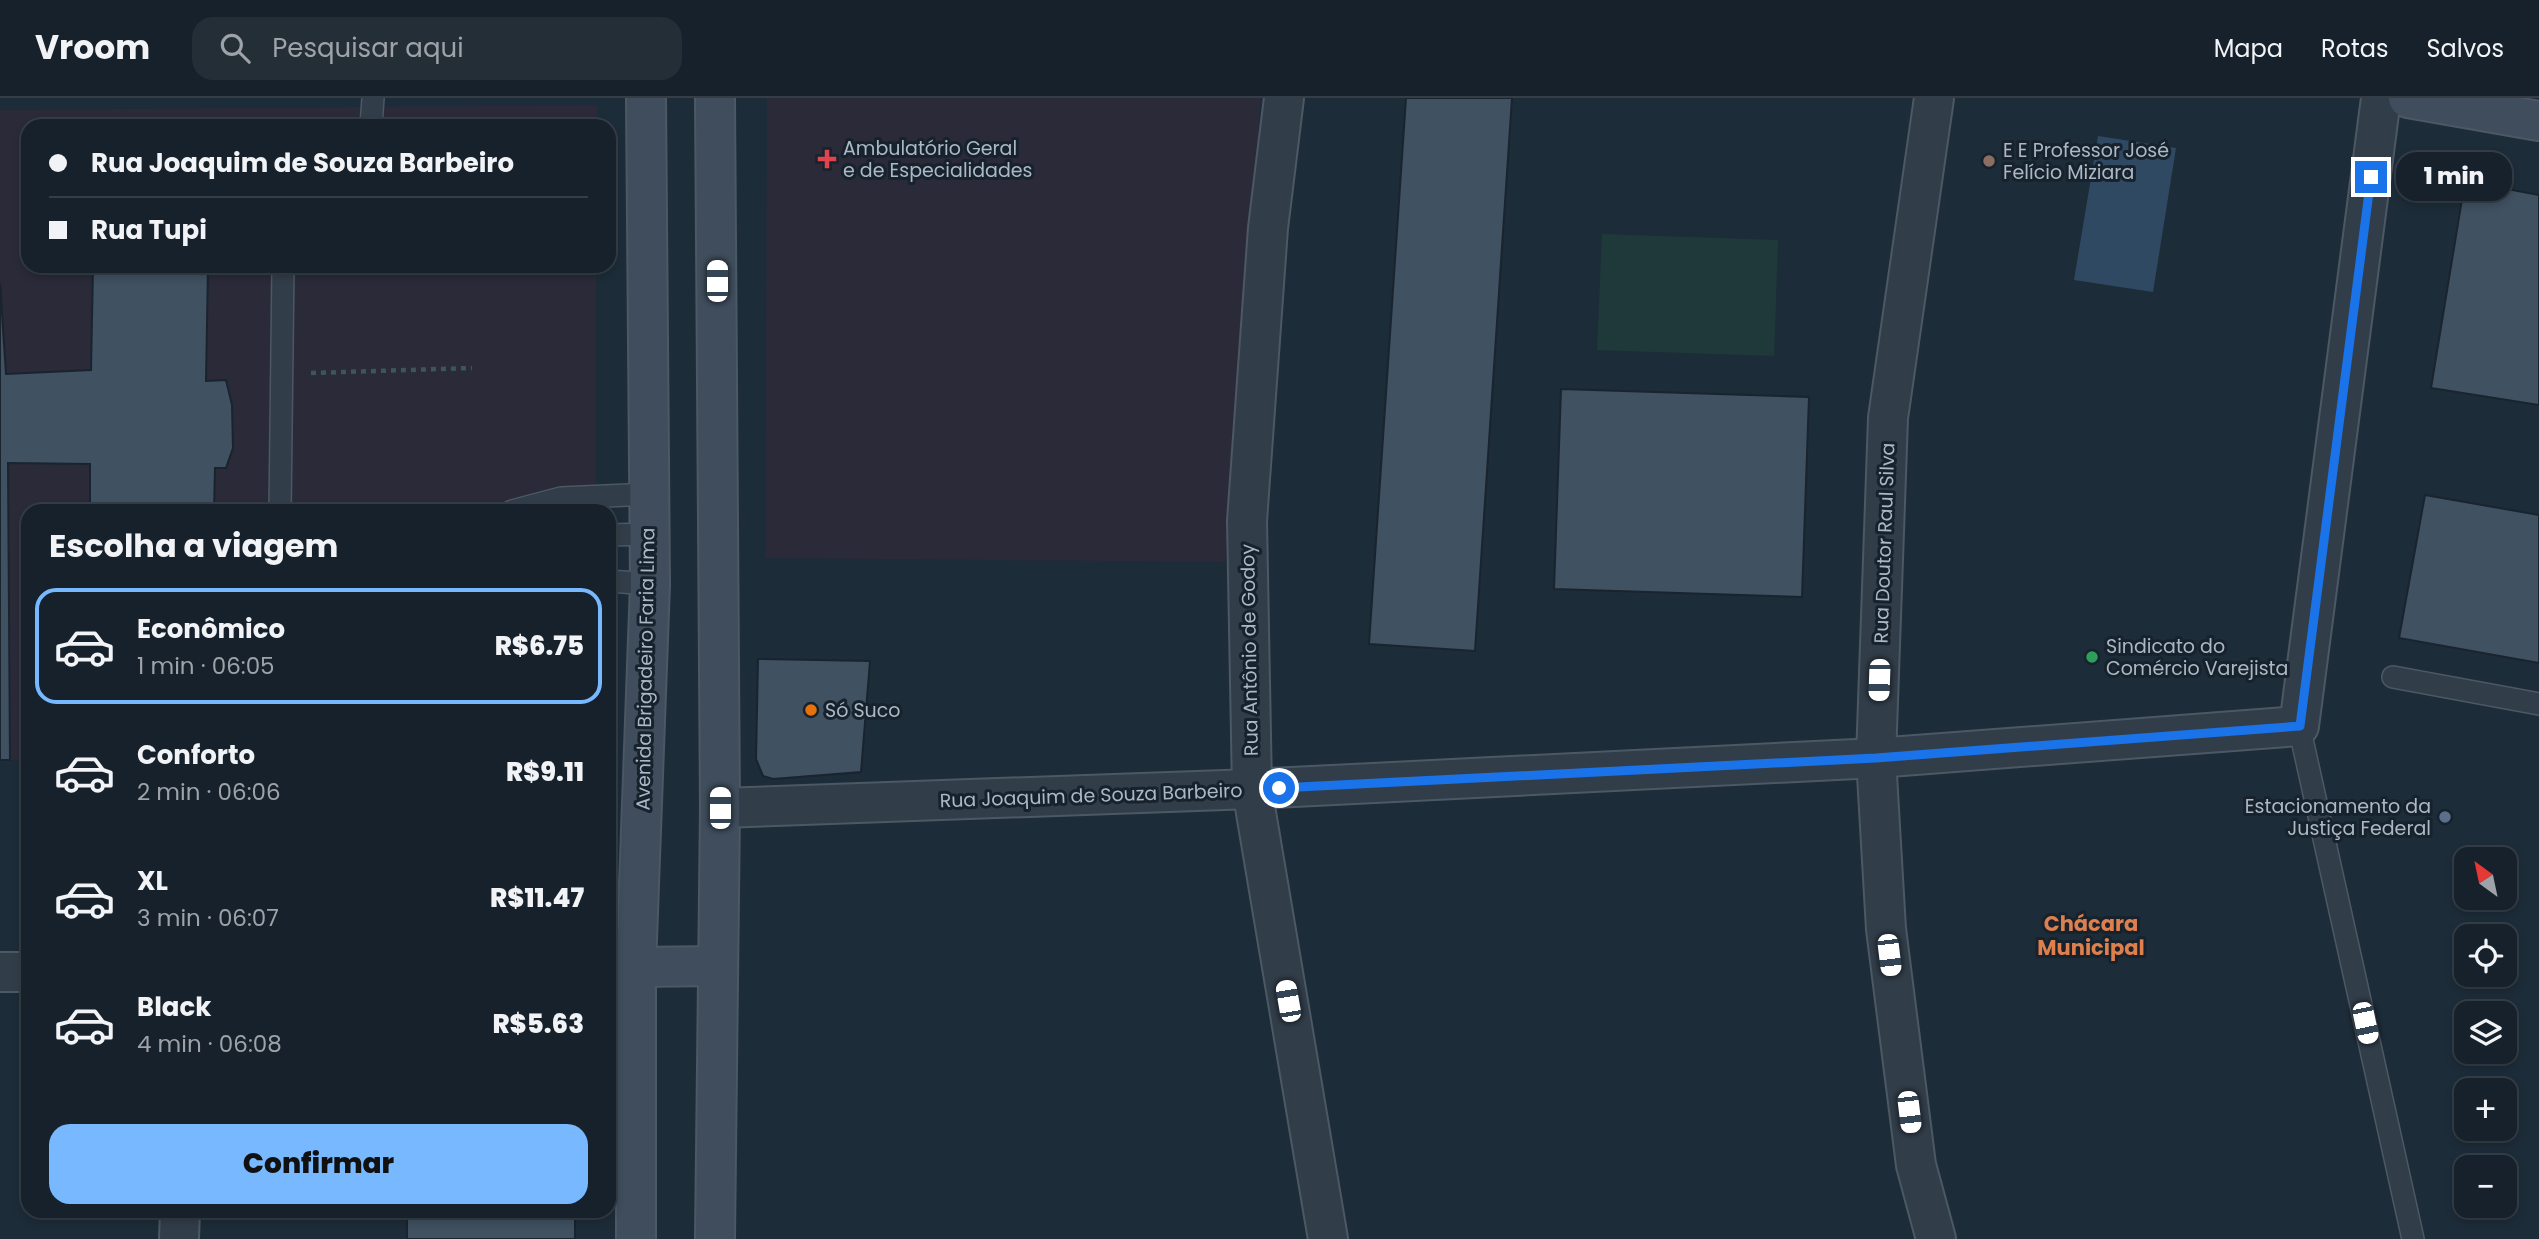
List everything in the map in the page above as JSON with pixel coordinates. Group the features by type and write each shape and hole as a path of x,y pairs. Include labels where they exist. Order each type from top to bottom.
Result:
{"main road":[{"name":"Avenida Brigadeiro Faria Lima","path":"636,1239 622,967 650,584 646,98"},
{"path":"715,98 720,808 715,1239"},
{"path":"2408,98 2539,121"},
{"path":"622,967 718,966"}],"street":[{"name":"Rua Antônio de Godoy","path":"1284,98 1268,228 1247,521 1252,789 1328,1239"},
{"name":"Rua Doutor Raul Silva","path":"1934,98 1888,418 1876,758 1886,929 1916,1165 1936,1239"},
{"path":"2300,726 2381,98"},
{"name":"Rua Joaquim de Souza Barbeiro","path":"720,808 1252,789 1876,758 2300,726"},
{"path":"0,972 21,972"},
{"path":"179,1239 180,1218"}],"lane":[{"path":"372,119 373,98"},
{"path":"280,504 283,273"},
{"path":"538,504 561,498 650,494"},
{"path":"616,535 649,534"},
{"path":"616,581 650,584"},
{"path":"2393,677 2539,704"},
{"path":"2300,726 2413,1239"}],"path":[{"path":"282,373 472,368"}],"shaded area":[{"path":"767,98 1261,98 1225,562 765,558"},
{"path":"597,105 596,119 21,119 21,273 596,273 596,504 21,504 21,760 0,760 0,110"}],"green space":[{"path":"1602,234 1778,240 1774,356 1597,350"}],"water":[{"path":"2098,136 2176,148 2153,292 2074,280"}],"building":[{"path":"1406,98 1512,98 1475,651 1369,644"},
{"path":"2465,181 2539,195 2539,405 2431,388"},
{"path":"93,273 208,273 206,381 226,380 232,405 233,448 226,468 215,468 214,504 90,504 90,464 8,463 10,760 0,760 0,283 6,374 91,370"},
{"path":"1561,389 1809,397 1802,597 1554,589"},
{"path":"2425,495 2539,515 2539,663 2399,638"},
{"name":"Só Suco","path":"758,659 870,661 861,772 773,779 763,776 756,759"},
{"path":"407,1218 575,1218 575,1239 407,1239"}],"place":[{"name":"Ambulatório Geral e de Especialidades","path":"827,159"},
{"name":"E E Professor José Felício Miziara","path":"1989,161"},
{"name":"Sindicato do Comércio Varejista","path":"2092,657"},
{"name":"Só Suco","path":"811,710"},
{"name":"Estacionamento da Justiça Federal","path":"2445,817"}],"district":[{"name":"Chácara Municipal","path":"2091,936"}],"route":[{"path":"1279,788 1876,758 2300,726 2371,177"}]}
